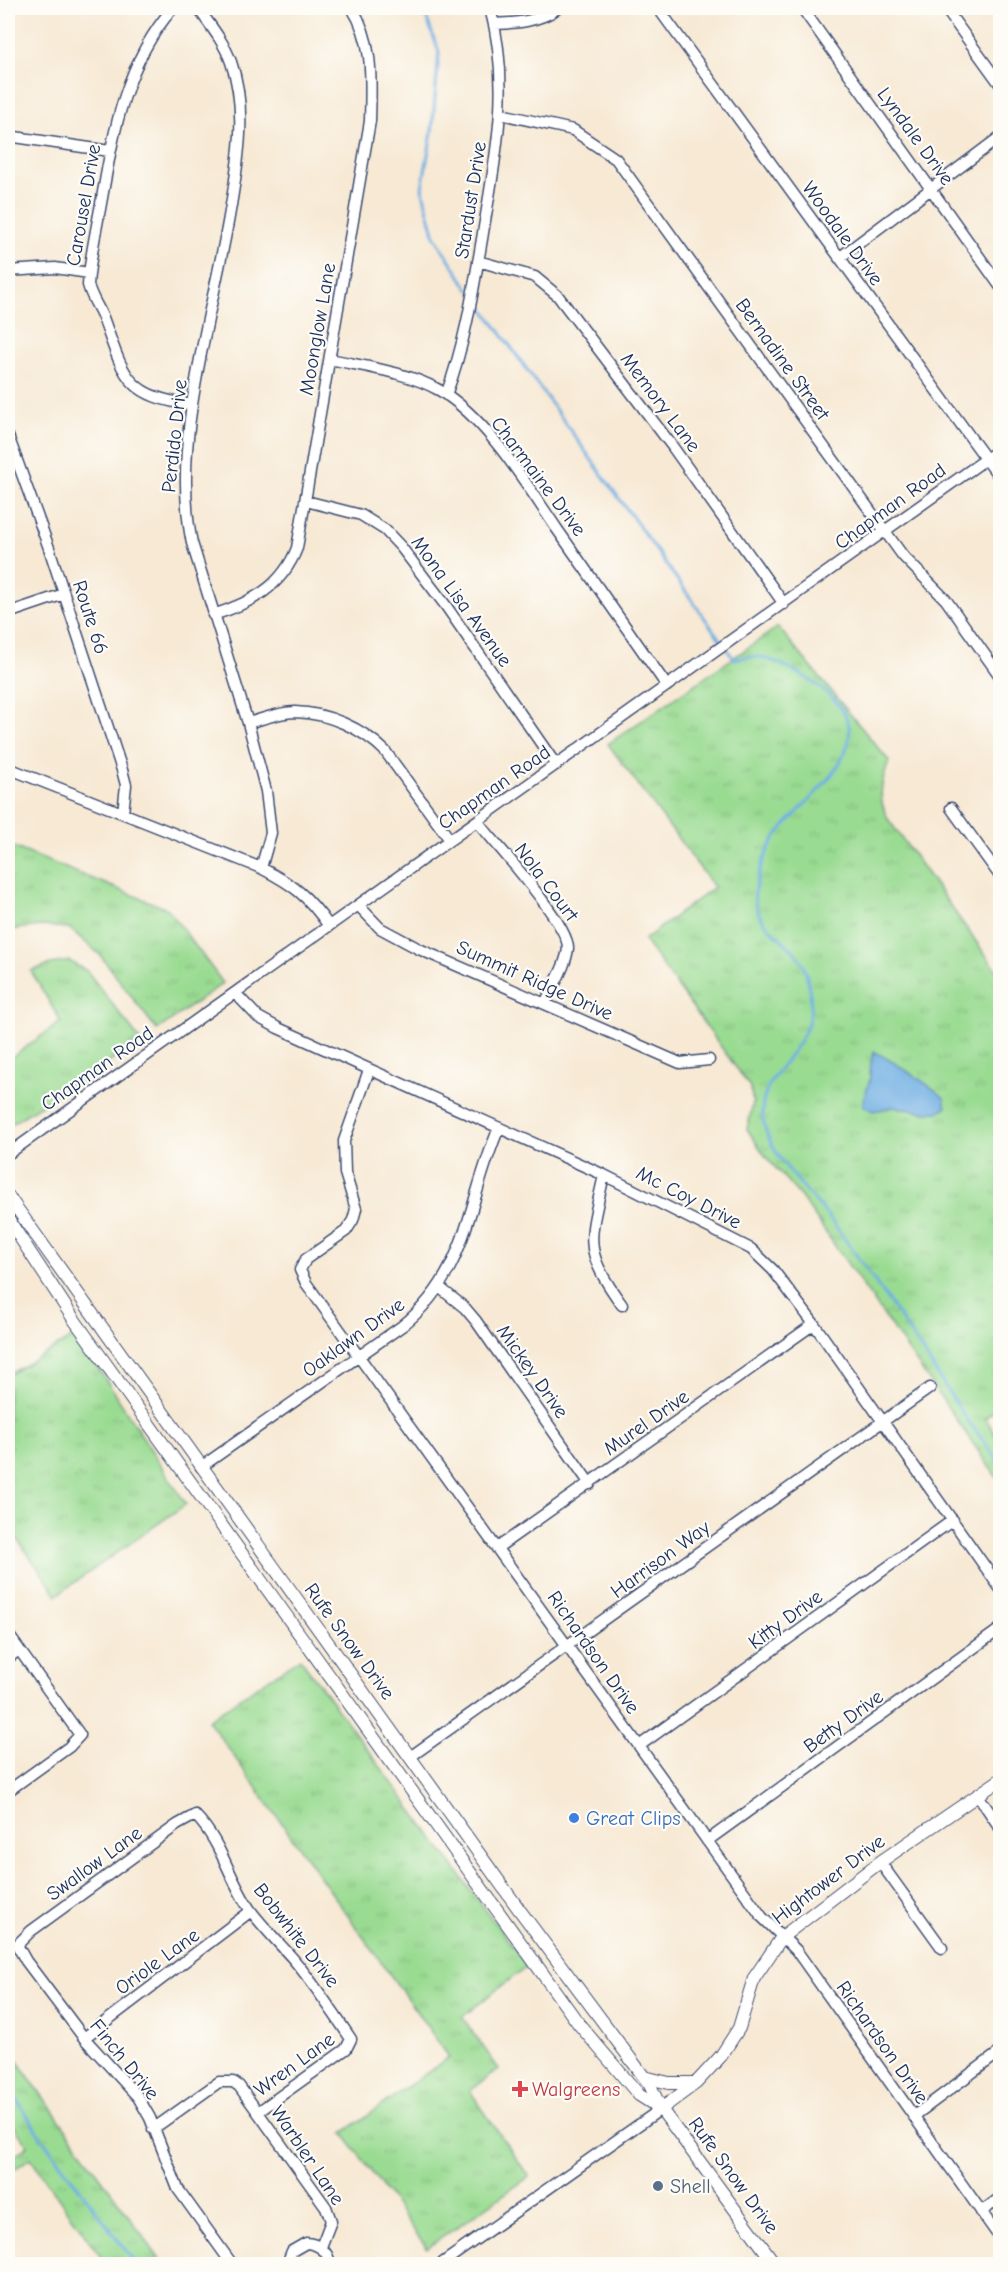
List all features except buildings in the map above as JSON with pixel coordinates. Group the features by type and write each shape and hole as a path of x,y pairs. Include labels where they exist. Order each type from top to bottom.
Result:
{"main road":[{"name":"Rufe Snow Drive","path":"8,1196 410,1757 656,2094 661,2109 775,2265"},
{"name":"Rufe Snow Drive","path":"8,1219 78,1323 579,2023 639,2095 661,2109"},
{"name":"Hightower Drive","path":"661,2109 713,2067 730,2043 739,2028 754,1978 782,1937 880,1863 1000,1780"},
{"path":"643,2076 669,2084 696,2083"}],"street":[{"name":"Carousel Drive","path":"173,8 156,28 133,69 110,151 88,285 93,303 102,316 121,370 129,380 150,395 192,405"},
{"name":"Perdido Drive","path":"198,8 231,62 239,102 240,128 238,166 226,238 192,405 184,483 186,515 213,615 248,723 270,807 271,833 261,868"},
{"name":"Moonglow Lane","path":"213,615 245,605 273,586 283,575 297,548 370,121 369,53 364,33 352,8"},
{"name":"Stardust Drive","path":"446,395 460,357 468,318 501,114 501,54 490,8"},
{"path":"494,24 521,22 549,14 558,8"},
{"name":"Woodale Drive","path":"658,8 1000,478"},
{"name":"Lyndale Drive","path":"802,8 1000,286"},
{"path":"945,8 997,71 1000,84"},
{"name":"Bernadine Street","path":"501,114 573,130 616,159 885,532 903,556 946,600 1000,676"},
{"path":"8,136 110,151"},
{"path":"838,258 1000,136"},
{"name":"Memory Lane","path":"478,261 535,277 558,296 672,446 784,604"},
{"path":"8,271 55,268 89,273"},
{"name":"Charmaine Drive","path":"330,359 411,378 446,395 466,411 498,448 667,686"},
{"name":"Route 66","path":"8,435 64,594 124,777 127,800 123,813"},
{"name":"Chapman Road","path":"8,1154 1000,449"},
{"name":"Mona Lisa Avenue","path":"306,501 361,515 384,531 401,547 447,606 556,765"},
{"path":"8,613 64,594"},
{"path":"248,723 295,712 328,718 354,727 372,738 385,751 450,840"},
{"path":"8,768 261,868 294,886 313,903 329,926"},
{"path":"951,808 1000,876"},
{"name":"Nola Court","path":"477,821 547,907 566,938 568,948 563,965 545,1004"},
{"name":"Summit Ridge Drive","path":"358,905 380,928 394,936 545,1004 680,1063 709,1060"},
{"name":"Mc Coy Drive","path":"235,993 258,1017 278,1028 604,1175 751,1249 773,1270 814,1324 1000,1588"},
{"name":"Richardson Drive","path":"369,1070 344,1141 345,1173 356,1209 353,1220 346,1231 306,1259 300,1270 306,1283 762,1917 796,1950 1000,2238"},
{"name":"Oaklawn Drive","path":"201,1467 418,1314 439,1287 458,1254 479,1179 499,1128"},
{"path":"604,1175 591,1246 605,1282 622,1305"},
{"name":"Mickey Drive","path":"439,1287 465,1308 476,1321 590,1484"},
{"name":"Murel Drive","path":"497,1548 814,1324"},
{"name":"Harrison Way","path":"410,1757 569,1647 930,1388"},
{"name":"Kitty Drive","path":"639,1746 953,1520"},
{"name":"Betty Drive","path":"707,1841 1000,1629"},
{"path":"8,1634 80,1734 69,1747 8,1791"},
{"path":"8,1658 19,1650"},
{"path":"978,1795 1000,1828"},
{"name":"Bobwhite Drive","path":"195,1815 207,1827 251,1911 321,1994 351,2039 350,2044"},
{"name":"Swallow Lane","path":"17,1945 31,1931 177,1825 195,1815"},
{"path":"880,1863 942,1948"},
{"name":"Oriole Lane","path":"84,2038 251,1911"},
{"name":"Finch Drive","path":"17,1945 26,1961 84,2038 138,2097 178,2189 232,2265"},
{"name":"Wren Lane","path":"258,2112 350,2044"},
{"path":"914,2116 1000,2052"},
{"name":"Wren Lane","path":"153,2129 219,2082 233,2082 239,2086"},
{"name":"Warbler Lane","path":"239,2086 326,2207 331,2221 321,2247"},
{"name":"Hightower Drive","path":"441,2265 661,2109"},
{"path":"981,2212 1000,2198"},
{"path":"287,2265 292,2251 298,2246 314,2244 327,2253 330,2265"}],"green space":[{"path":"778,627 889,761 881,790 882,804 888,819 1000,975 1000,1406 985,1418 1000,1440 1000,1482 801,1197 766,1157 747,1129 753,1103 750,1087 644,940 714,887 608,744"},
{"path":"8,845 168,909 223,983 157,1030 100,955 69,928 41,926 15,929 8,934"},
{"path":"69,961 87,971 140,1040 92,1074 8,1126 8,1060 61,1022 31,971"},
{"path":"77,1335 186,1504 57,1595 8,1526 8,1375"},
{"path":"300,1658 527,1966 462,2017 499,2069 470,2091 529,2177 427,2248 343,2133 449,2057 208,1720"},
{"path":"8,2048 163,2264 106,2264 30,2158 8,2174 8,2160 28,2146 8,2118"}],"water":[{"path":"874,1052 940,1094 944,1098 946,1107 938,1112 924,1112 895,1107 873,1111 863,1106"}],"waterway":[{"path":"423,8 439,52 432,132 422,188 435,237 469,290"},
{"path":"475,297 734,659 759,657 798,673 826,692 845,715 849,726 849,741 843,757 834,772 775,838 765,857 756,884 755,902 762,920 798,956 803,964 810,995 810,1015 805,1031 769,1086 763,1101 763,1119 773,1147 782,1161 834,1224 896,1312 960,1410 1000,1463"},
{"path":"8,2086 38,2133 136,2264"}],"place":[{"name":"Great Clips","path":"574,1818"},
{"name":"Walgreens","path":"520,2089"},
{"name":"Shell","path":"658,2186"}]}
